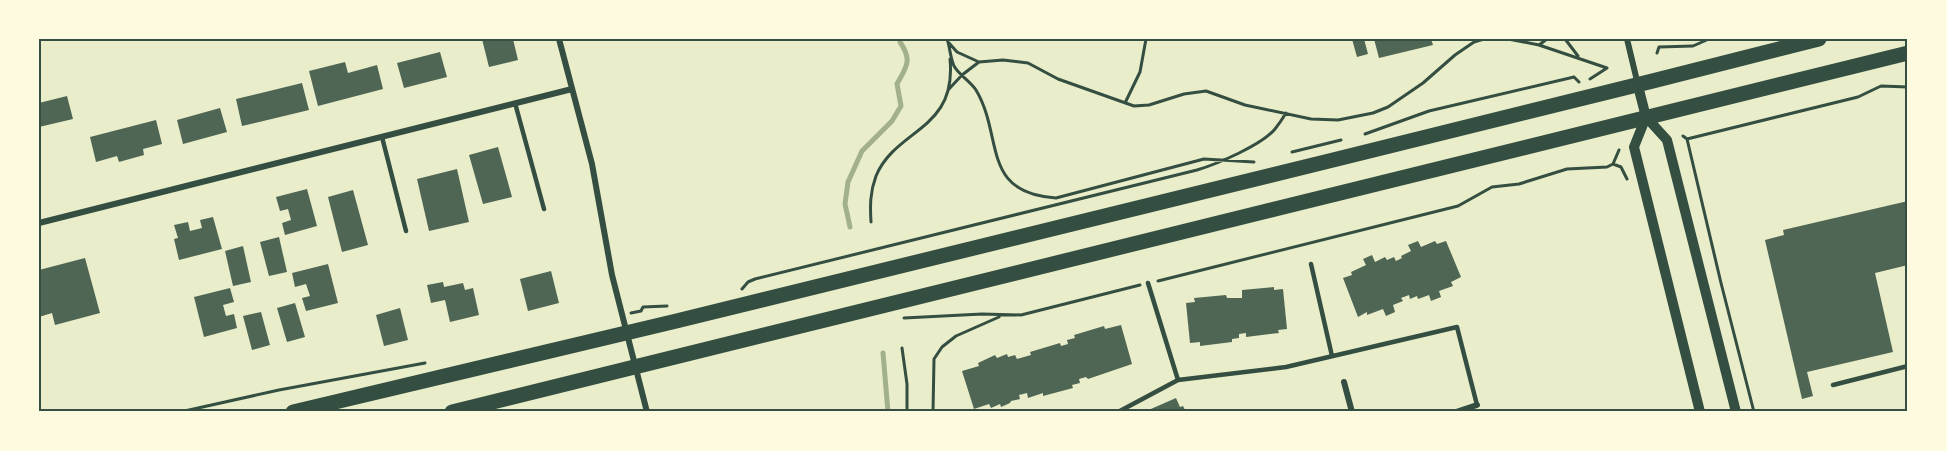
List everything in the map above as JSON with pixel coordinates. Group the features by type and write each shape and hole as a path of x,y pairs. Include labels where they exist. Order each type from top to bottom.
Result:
{"main road":[{"path":"293,412 626,334 1638,86 1819,39"},
{"path":"452,412 1908,53"}],"street":[{"path":"559,39 592,164 612,275 647,412"},
{"path":"1627,39 1647,117 1667,140 1736,412"},
{"path":"39,223 572,89"},
{"path":"1647,117 1634,147 1700,412"},
{"path":"1344,382 1352,412"},
{"path":"1456,412 1477,405"}],"lane":[{"path":"515,104 544,209"},
{"path":"382,137 406,231"},
{"path":"1311,264 1332,356"},
{"path":"1148,283 1178,380"},
{"path":"1118,412 1178,380 1286,367 1457,327 1477,405"},
{"path":"1833,385 1908,366"}],"path":[{"path":"1125,103 1140,72 1146,39"},
{"path":"947,40 957,52 979,62 1003,60 1028,63 1058,79 1134,106 1149,105 1184,94 1206,91 1245,105 1311,119 1338,120 1372,113 1403,97 1455,55 1474,42 1484,39"},
{"path":"1355,136 1429,111 1478,101 1522,88 1574,77 1581,84 1607,68 1539,45 1509,39"},
{"path":"1539,45 1547,39"},
{"path":"1565,39 1579,57"},
{"path":"1657,53 1659,47 1693,46 1709,39"},
{"path":"947,40 954,67 975,89 1001,167 1011,183 1022,192 1038,197 1056,198 1204,159 1253,162 1264,159"},
{"path":"947,40 951,66 948,91"},
{"path":"871,222 870,204 877,175 894,151 932,119 948,91 962,75 979,62"},
{"path":"1754,412 1685,137 1858,96 1881,86 1908,87"},
{"path":"741,291 748,282 755,279 1197,170 1266,137 1286,113"},
{"path":"1287,153 1343,139"},
{"path":"903,318 1021,315 1458,206 1492,187 1527,182 1567,169 1607,167 1613,164 1619,150"},
{"path":"641,311 643,307 670,306"},
{"path":"933,412 934,359 942,347 966,331 1001,316"},
{"path":"902,348 908,384 907,412"},
{"path":"180,412 279,390 425,363"},
{"path":"1901,412 1908,410"}],"building":[{"path":"482,39 513,39 518,60 489,67"},
{"path":"1352,39 1364,39 1368,54 1357,57"},
{"path":"1374,39 1431,39 1433,45 1379,58"},
{"path":"440,52 447,77 404,88 397,63"},
{"path":"345,62 348,73 377,65 383,89 318,106 309,71"},
{"path":"302,83 309,110 242,126 236,99"},
{"path":"67,96 73,119 39,127 39,103"},
{"path":"220,108 227,132 183,144 177,120"},
{"path":"156,120 162,144 143,149 144,155 119,162 117,156 96,162 90,137"},
{"path":"498,147 512,197 483,204 469,155"},
{"path":"457,169 469,222 429,231 417,179"},
{"path":"307,189 317,226 285,235 282,223 291,220 288,209 280,211 276,197"},
{"path":"353,190 368,245 342,252 328,197"},
{"path":"1908,201 1908,265 1875,273 1893,352 1807,372 1813,396 1802,399 1765,240 1784,235 1783,230"},
{"path":"213,217 222,249 179,260 174,239 178,238 174,225 188,222 190,231 202,228 200,220"},
{"path":"279,237 287,272 269,276 260,242"},
{"path":"1418,241 1421,247 1435,241 1437,244 1446,241 1461,277 1451,282 1453,286 1439,291 1441,297 1431,301 1429,295 1410,299 1409,295 1401,298 1403,301 1393,305 1395,312 1386,316 1383,309 1367,315 1367,312 1358,317 1343,278 1352,275 1351,272 1366,265 1363,259 1372,255 1375,262 1385,257 1387,260 1394,257 1396,261 1411,251 1408,245"},
{"path":"243,246 251,282 233,286 225,251"},
{"path":"85,258 100,313 55,325 52,313 39,317 39,270"},
{"path":"328,264 338,303 306,311 302,298 310,296 306,284 295,287 292,273"},
{"path":"551,271 559,303 528,311 520,279"},
{"path":"443,282 444,287 463,283 465,290 473,288 479,315 450,322 445,300 431,303 427,285"},
{"path":"1274,287 1274,290 1283,289 1287,329 1278,330 1279,333 1246,337 1246,333 1239,334 1239,338 1232,339 1232,342 1200,346 1200,342 1190,343 1186,303 1195,302 1194,298 1226,295 1227,298 1242,298 1242,290"},
{"path":"230,288 234,302 223,305 226,316 234,314 237,328 204,337 194,297"},
{"path":"295,303 305,337 287,342 277,308"},
{"path":"400,308 408,340 384,346 376,315"},
{"path":"261,312 270,345 252,350 243,316"},
{"path":"1121,325 1132,364 1088,379 1086,377 1079,379 1080,383 1072,385 1073,388 1028,398 1027,393 1019,395 1020,399 1001,407 1000,404 991,408 989,404 974,409 962,371 979,366 978,363 995,355 997,358 1007,354 1008,357 1015,355 1017,359 1031,355 1030,352 1060,343 1061,346 1068,344 1067,340 1075,338 1074,335 1104,326 1105,329"},
{"path":"1176,398 1180,407 1183,406 1186,412 1144,412"}],"waterway":[{"path":"850,227 845,204 848,182 862,151 892,121 901,106 897,84 907,64 901,39"},
{"path":"883,353 888,412"}]}
